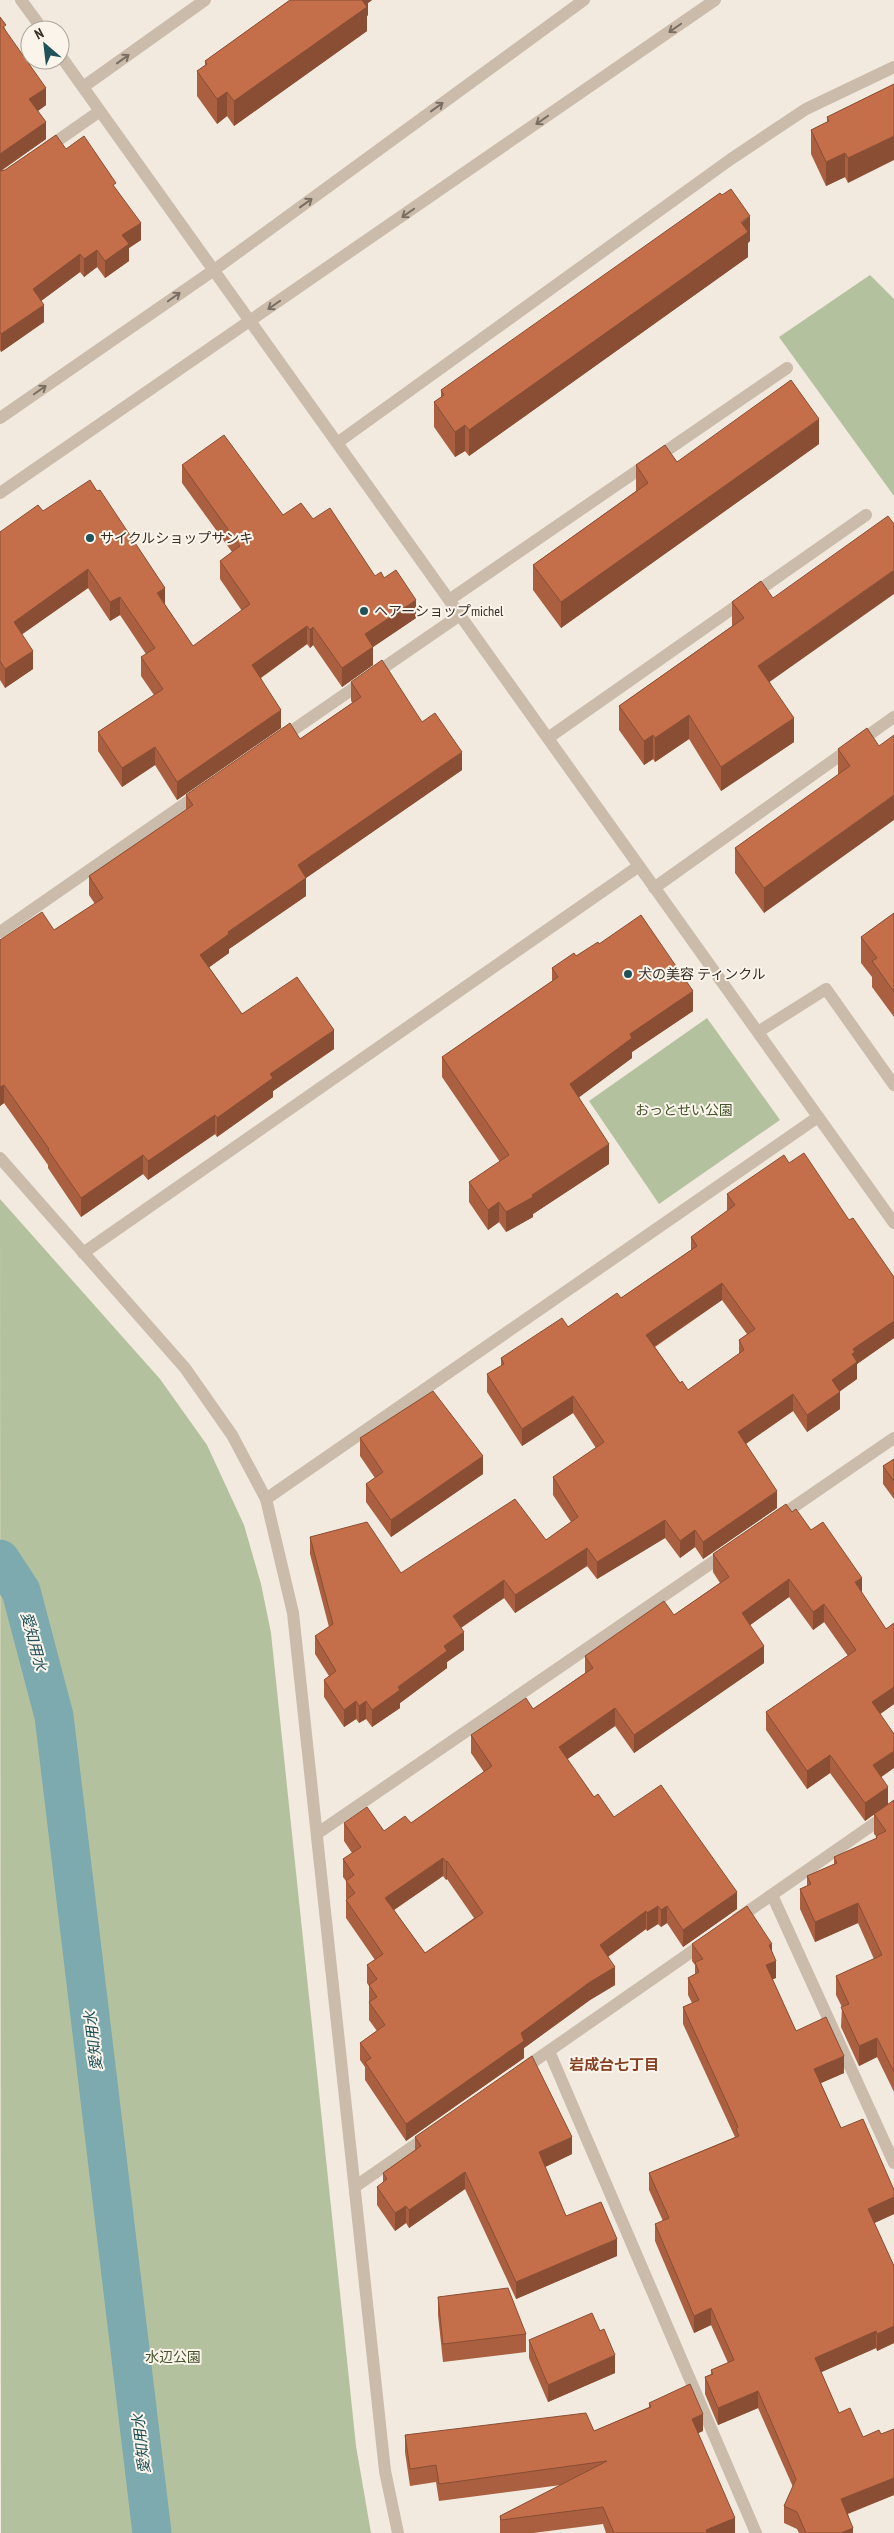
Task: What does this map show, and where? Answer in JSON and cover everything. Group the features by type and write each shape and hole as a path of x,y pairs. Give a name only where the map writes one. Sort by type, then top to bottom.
{"street":[{"path":"21,0 36,20"},
{"path":"83,87 205,0"},
{"path":"0,418 214,270 584,0"},
{"path":"0,493 715,0"},
{"path":"337,442 731,159 806,109 894,67"},
{"path":"70,69 252,320 449,600 894,1223"},
{"path":"40,154 100,111"},
{"path":"449,600 787,368"},
{"path":"548,738 866,515"},
{"path":"268,747 460,615"},
{"path":"654,888 894,717"},
{"path":"0,932 211,786"},
{"path":"83,1253 639,866"},
{"path":"758,1032 826,989 894,1085"},
{"path":"266,1500 818,1117"},
{"path":"0,1158 185,1368 232,1436 266,1500 293,1613 356,2186 385,2471 398,2533"},
{"path":"762,1528 894,1438"},
{"path":"318,1833 738,1545"},
{"path":"509,2079 894,1810"},
{"path":"772,1895 894,2163"},
{"path":"549,2051 756,2533"},
{"path":"356,2186 437,2130"}],"green space":[{"path":"870,275 894,299 894,496 779,337"},
{"name":"おっとせい公園","path":"707,1018 780,1120 659,1204 589,1101"},
{"name":"水辺公園","path":"0,1199 160,1379 207,1445 244,1525 261,1584 271,1633 356,2446 371,2533 1,2533"}],"building":[{"path":"290,0 362,0 367,7 234,101 227,92 217,99 197,71 207,64 205,61"},
{"path":"0,17 6,25 3,27 20,51 20,70 33,70 46,88 29,99 46,122 0,154"},
{"path":"894,84 894,136 848,158 845,153 826,162 811,130 829,121 827,117"},
{"path":"56,135 66,149 84,136 116,183 113,185 141,223 122,235 129,244 105,261 97,250 84,259 80,254 33,289 44,305 1,334 0,171 5,170"},
{"path":"731,189 750,216 741,222 748,232 469,430 465,425 455,432 434,402 444,395 441,390 720,193 722,195"},
{"path":"791,380 819,419 561,602 533,565 648,483 636,465 665,445 677,462"},
{"path":"224,435 283,515 301,503 313,519 330,508 375,576 381,572 384,578 396,570 416,600 365,634 373,647 342,668 313,627 310,630 307,626 252,665 281,710 177,782 155,747 122,768 98,732 163,689 141,657 155,648 120,597 110,602 88,569 14,622 33,651 5,669 0,661 0,532 38,505 43,511 90,480 97,491 100,490 165,588 157,593 193,646 250,604 220,561 240,546 182,465"},
{"path":"888,516 894,524 894,570 758,666 794,718 721,767 689,715 655,738 653,735 644,741 619,706 744,618 732,602 761,581 773,598"},
{"path":"382,660 422,722 435,713 462,752 298,865 306,878 228,932 229,934 200,955 242,1014 297,977 334,1030 270,1074 273,1078 217,1118 215,1115 148,1161 143,1155 81,1198 4,1085 0,1087 0,940 42,912 54,930 103,898 89,876 193,805 186,795 290,723 300,739 361,697 351,682"},
{"path":"867,728 879,746 894,735 894,795 764,888 735,848 850,766 838,749"},
{"path":"894,913 894,992 872,961 877,958 861,937"},
{"path":"641,915 693,991 630,1034 632,1038 570,1084 609,1144 532,1195 533,1197 506,1212 499,1202 488,1210 469,1182 509,1155 442,1057 558,977 552,968 574,953 576,956 598,942 599,944"},
{"path":"804,1153 849,1220 853,1218 894,1277 894,1321 853,1349 855,1352 852,1354 857,1362 832,1380 840,1392 807,1415 793,1394 738,1432 777,1491 703,1542 695,1530 680,1541 665,1520 597,1562 587,1548 515,1595 504,1580 453,1616 464,1632 444,1646 447,1651 398,1687 400,1690 372,1710 366,1701 359,1706 356,1701 344,1710 324,1680 336,1671 315,1636 333,1624 310,1537 367,1522 401,1573 515,1499 546,1540 578,1517 553,1477 604,1442 573,1396 522,1429 487,1374 504,1364 501,1358 562,1318 568,1327 617,1293 621,1298 697,1246 691,1237 735,1205 727,1194 784,1155 789,1163","holes":["722,1283 755,1329 739,1340 744,1350 688,1390 682,1381 680,1383 646,1335"]},
{"path":"433,1391 483,1456 391,1520 366,1484 383,1472 360,1438"},
{"path":"894,1459 894,1481 883,1466"},
{"path":"786,1504 792,1512 796,1509 811,1530 823,1522 862,1578 855,1582 886,1629 894,1623 894,1687 872,1702 894,1734 894,1751 873,1765 888,1787 865,1803 830,1755 807,1771 766,1712 856,1650 824,1604 813,1612 789,1579 742,1613 764,1646 634,1735 615,1708 559,1747 594,1797 598,1794 614,1817 661,1785 737,1892 683,1930 667,1906 661,1910 658,1906 647,1913 646,1911 600,1945 615,1967 590,1982 521,2033 524,2041 406,2124 365,2062 371,2058 360,2043 385,2025 369,2002 377,1997 369,1985 377,1979 367,1965 383,1954 346,1900 355,1893 346,1881 354,1875 343,1859 361,1847 344,1823 367,1807 384,1831 405,1816 411,1823 492,1766 471,1735 526,1698 533,1709 593,1668 585,1656 664,1601 674,1615 729,1577 713,1554","holes":["443,1858 483,1913 425,1953 385,1898"]},
{"path":"894,1800 894,2072 877,2038 859,2046 841,2007 849,2004 836,1976 882,1955 858,1903 815,1922 800,1889 811,1884 807,1876 837,1863 834,1857 877,1838 876,1836 886,1831 874,1814"},
{"path":"747,1906 772,1944 769,1945 776,1961 766,1965 796,2031 826,2017 844,2056 814,2069 841,2128 863,2119 894,2190 894,2197 868,2209 894,2266 894,2326 877,2334 876,2331 815,2358 839,2413 850,2408 863,2437 879,2430 881,2434 894,2429 894,2478 841,2499 853,2528 841,2533 806,2533 797,2512 784,2506 796,2479 758,2391 718,2408 705,2377 713,2374 711,2370 734,2360 711,2308 694,2316 655,2224 669,2218 649,2173 739,2136 736,2129 738,2127 683,2007 699,2000 688,1978 699,1972 695,1962 703,1959 692,1944"},
{"path":"532,2056 572,2137 539,2152 566,2216 601,2202 617,2239 516,2282 465,2172 409,2210 406,2206 395,2213 377,2187 387,2179 383,2173 421,2146 415,2137"},
{"path":"508,2288 526,2334 443,2344 438,2297"},
{"path":"592,2313 600,2331 604,2329 615,2355 548,2385 529,2340"},
{"path":"690,2384 703,2414 692,2419 735,2518 706,2530 707,2533 614,2533 603,2507 501,2520 500,2516 607,2461 439,2484 436,2465 410,2469 405,2435 586,2413 594,2431 651,2407 649,2403"}],"waterway":[{"name":"愛知用水","path":"0,1559 21,1591 54,1716 152,2533"}],"place":[{"name":"サイクルショップサンキ","path":"90,538"},
{"name":"ヘアーショップmichel","path":"364,611"},
{"name":"犬の美容 ティンクル","path":"628,974"}],"district":[{"name":"岩成台七丁目","path":"614,2064"}]}
